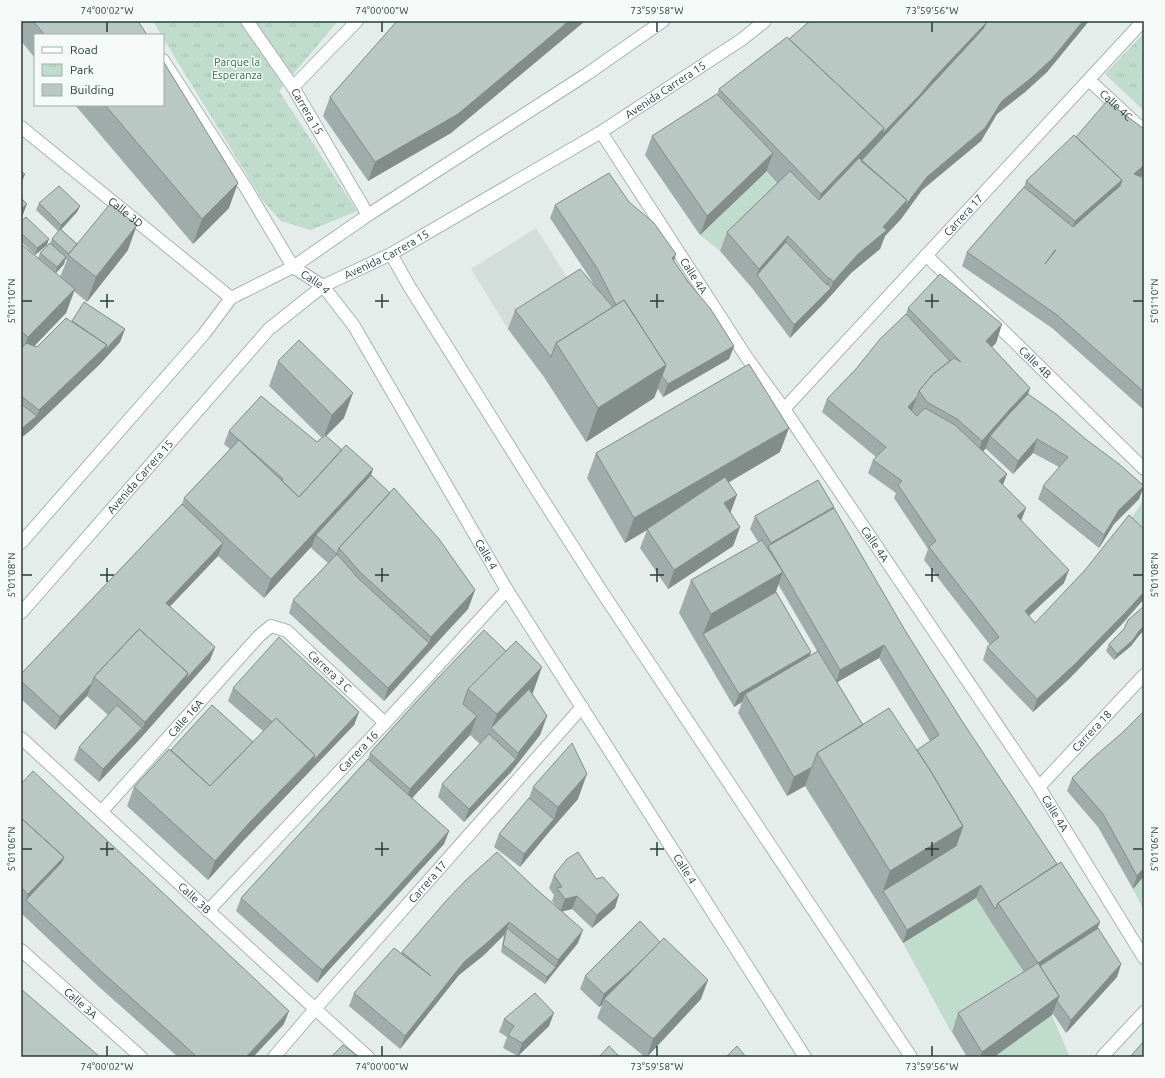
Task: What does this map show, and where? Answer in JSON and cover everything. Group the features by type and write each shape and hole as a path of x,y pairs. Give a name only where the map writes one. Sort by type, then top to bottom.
{"street":[{"path":"247,21 293,87"},
{"name":"Carrera 15","path":"357,21 293,87 368,215"},
{"path":"21,543 204,334 231,298 293,267 368,215 587,74 663,21"},
{"name":"Avenida Carrera 15","path":"21,613 269,329 323,286 391,254 601,132 741,40 765,21"},
{"name":"Carrera 17","path":"784,409 1142,21"},
{"name":"Calle 4","path":"164,62 246,188 293,267 323,286 354,326 507,590 805,1057"},
{"name":"Calle 4C","path":"1088,80 1144,131"},
{"name":"Calle 3D","path":"21,127 231,298"},
{"name":"Calle 4A","path":"601,132 747,358 784,409 1039,787 1144,958"},
{"path":"391,254 530,481 911,1057"},
{"name":"Calle 4B","path":"926,255 1144,469"},
{"name":"Carrera 16","path":"208,911 385,723 507,590"},
{"name":"Carrera 3 C","path":"271,626 287,631 385,723"},
{"name":"Calle 16A","path":"102,811 259,636 271,626"},
{"name":"Carrera 18","path":"1039,787 1144,675"},
{"name":"Carrera 17","path":"274,1057 582,707"},
{"name":"Calle 3B","path":"21,738 368,1057"},
{"name":"Calle 3A","path":"21,950 141,1057"},
{"path":"1102,1057 1144,1012"}],"shaded area":[{"path":"536,228 574,288 508,329 471,269"}],"green space":[{"name":"Parque la Esperanza","path":"153,21 338,21 279,91 357,211 311,230 281,221 263,201 164,40 164,34 160,34"},
{"path":"1144,33 1144,111 1105,74"},
{"path":"766,172 783,190 720,251 700,235"},
{"path":"1144,499 1144,546 1125,528"},
{"path":"1144,876 1144,910 1133,889"},
{"path":"976,898 1031,982 951,1032 903,943"},
{"path":"1052,1015 1069,1055 1067,1057 994,1057"}],"building":[{"path":"33,21 138,21 146,34 44,34"},
{"path":"397,21 569,21 458,114 375,162 330,97"},
{"path":"810,21 983,21 986,23 882,134 884,128 789,39"},
{"path":"983,21 1083,21 1052,59 1002,101 985,128 927,177 905,206 907,200 861,161 983,29 986,23"},
{"path":"787,37 884,128 821,194 719,89"},
{"path":"164,63 238,183 202,219 106,106 164,106"},
{"path":"717,94 773,153 707,216 652,136"},
{"path":"1107,101 1144,129 1144,165 1134,174 1144,178 1144,392 1057,315 967,252 1024,187 1073,227 1120,186 1122,180 1076,137"},
{"path":"1074,135 1122,180 1075,221 1026,181"},
{"path":"859,158 907,200 883,227 887,230 858,254 833,282 788,236 759,269 727,232 790,171 819,200"},
{"path":"21,171 25,174 21,177"},
{"path":"609,173 629,202 654,223 676,254 672,258 688,282 710,308 734,346 668,384 662,376 666,365 624,300 616,305 597,268 555,205"},
{"path":"59,186 80,206 61,225 39,203"},
{"path":"21,198 27,204 21,209"},
{"path":"110,204 137,225 96,277 68,255"},
{"path":"26,217 49,239 37,248 21,233 21,221"},
{"path":"60,229 77,244 69,254 52,239"},
{"path":"786,242 831,288 794,325 757,275"},
{"path":"50,243 66,257 57,267 40,253"},
{"path":"21,244 75,289 28,337 21,331"},
{"path":"580,269 613,307 556,343 551,357 515,310"},
{"path":"940,274 1002,324 986,341 1030,388 982,441 957,419 927,402 919,391 933,374 954,358 961,362 908,308"},
{"path":"624,300 666,365 598,408 556,343"},
{"path":"84,302 125,329 104,351 107,345 72,321"},
{"path":"906,314 950,361 933,374 908,407 917,416 925,408 955,425 1007,474 999,481 1026,508 1017,516 1069,570 1025,611 1035,623 1085,570 1129,515 1144,529 1144,592 1074,665 1037,699 987,647 999,637 929,547 936,541 898,485 902,481 873,460 886,447 827,399 856,369 880,339"},
{"path":"66,318 107,345 39,410 21,396 21,349 26,343 37,347"},
{"path":"299,340 353,393 332,415 278,361"},
{"path":"749,364 789,428 634,518 596,453"},
{"path":"1028,394 1056,414 1144,486 1119,510 1104,535 1043,486 1068,457 1037,439 1018,461 990,436"},
{"path":"261,396 317,442 325,435 342,450 299,497 282,481 283,479 229,431"},
{"path":"21,404 37,416 21,429"},
{"path":"239,440 299,497 346,445 373,469 271,579 184,498"},
{"path":"371,475 390,493 339,548 337,554 316,535"},
{"path":"725,477 737,495 724,503 740,527 674,570 647,529"},
{"path":"818,480 834,507 771,543 755,516"},
{"path":"394,488 439,539 475,590 431,637 360,572 339,548"},
{"path":"182,504 223,543 166,603 215,647 186,679 188,673 139,629 94,677 92,683 60,717 21,681 21,674"},
{"path":"834,508 906,632 962,721 1057,864 998,903 995,909 981,885 907,930 883,891 956,846 963,826 917,750 939,735 884,645 840,670 768,546"},
{"path":"762,540 783,572 711,614 691,580"},
{"path":"337,554 358,578 429,643 388,688 293,600"},
{"path":"776,592 811,652 739,694 703,634"},
{"path":"1144,606 1144,626 1133,640 1117,654 1109,644 1124,629 1128,620"},
{"path":"139,629 188,673 145,722 94,677"},
{"path":"484,630 506,651 468,689 463,704 477,716 410,789 370,753 436,680"},
{"path":"279,637 359,712 313,761 315,755 276,718 272,722 233,688"},
{"path":"516,641 542,667 497,714 468,689"},
{"path":"818,651 863,725 817,753 812,767 794,777 745,694"},
{"path":"529,689 547,716 518,753 491,728"},
{"path":"117,705 142,728 103,769 79,747"},
{"path":"212,705 253,742 210,786 171,750"},
{"path":"889,708 930,770 963,826 890,871 817,753"},
{"path":"1144,711 1144,868 1137,876 1103,814 1072,778"},
{"path":"276,718 315,755 250,822 215,861 134,787 169,749 210,786"},
{"path":"489,734 516,759 469,809 442,784"},
{"path":"572,743 587,774 558,807 533,787"},
{"path":"368,759 449,831 322,970 241,898"},
{"path":"33,771 289,1011 246,1057 197,1057 103,973 26,900 61,863 64,857 21,818 21,784"},
{"path":"529,798 554,819 524,854 499,834"},
{"path":"21,818 64,857 28,894 21,887"},
{"path":"497,852 583,930 558,960 509,922 464,962 405,1036 354,993 394,948 431,976 402,952 445,902 465,881"},
{"path":"578,852 596,879 603,877 619,895 597,915 577,896 565,899 557,888 562,887 554,875 567,859"},
{"path":"1061,862 1100,922 1038,963 998,903"},
{"path":"640,921 660,942 637,965 604,994 585,976"},
{"path":"507,928 556,967 547,977 503,945"},
{"path":"1098,928 1121,964 1071,1020 1057,1001 1059,996 1040,966"},
{"path":"664,938 708,980 653,1039 604,999"},
{"path":"1038,963 1059,996 982,1052 958,1013"},
{"path":"21,989 100,1057 21,1057"},
{"path":"535,993 554,1013 522,1043 508,1035 514,1026 504,1019"},
{"path":"1144,1041 1144,1057 1130,1057"},
{"path":"343,1045 359,1057 331,1057"},
{"path":"609,1046 620,1057 599,1057"},
{"path":"737,1046 746,1057 726,1057"}]}
